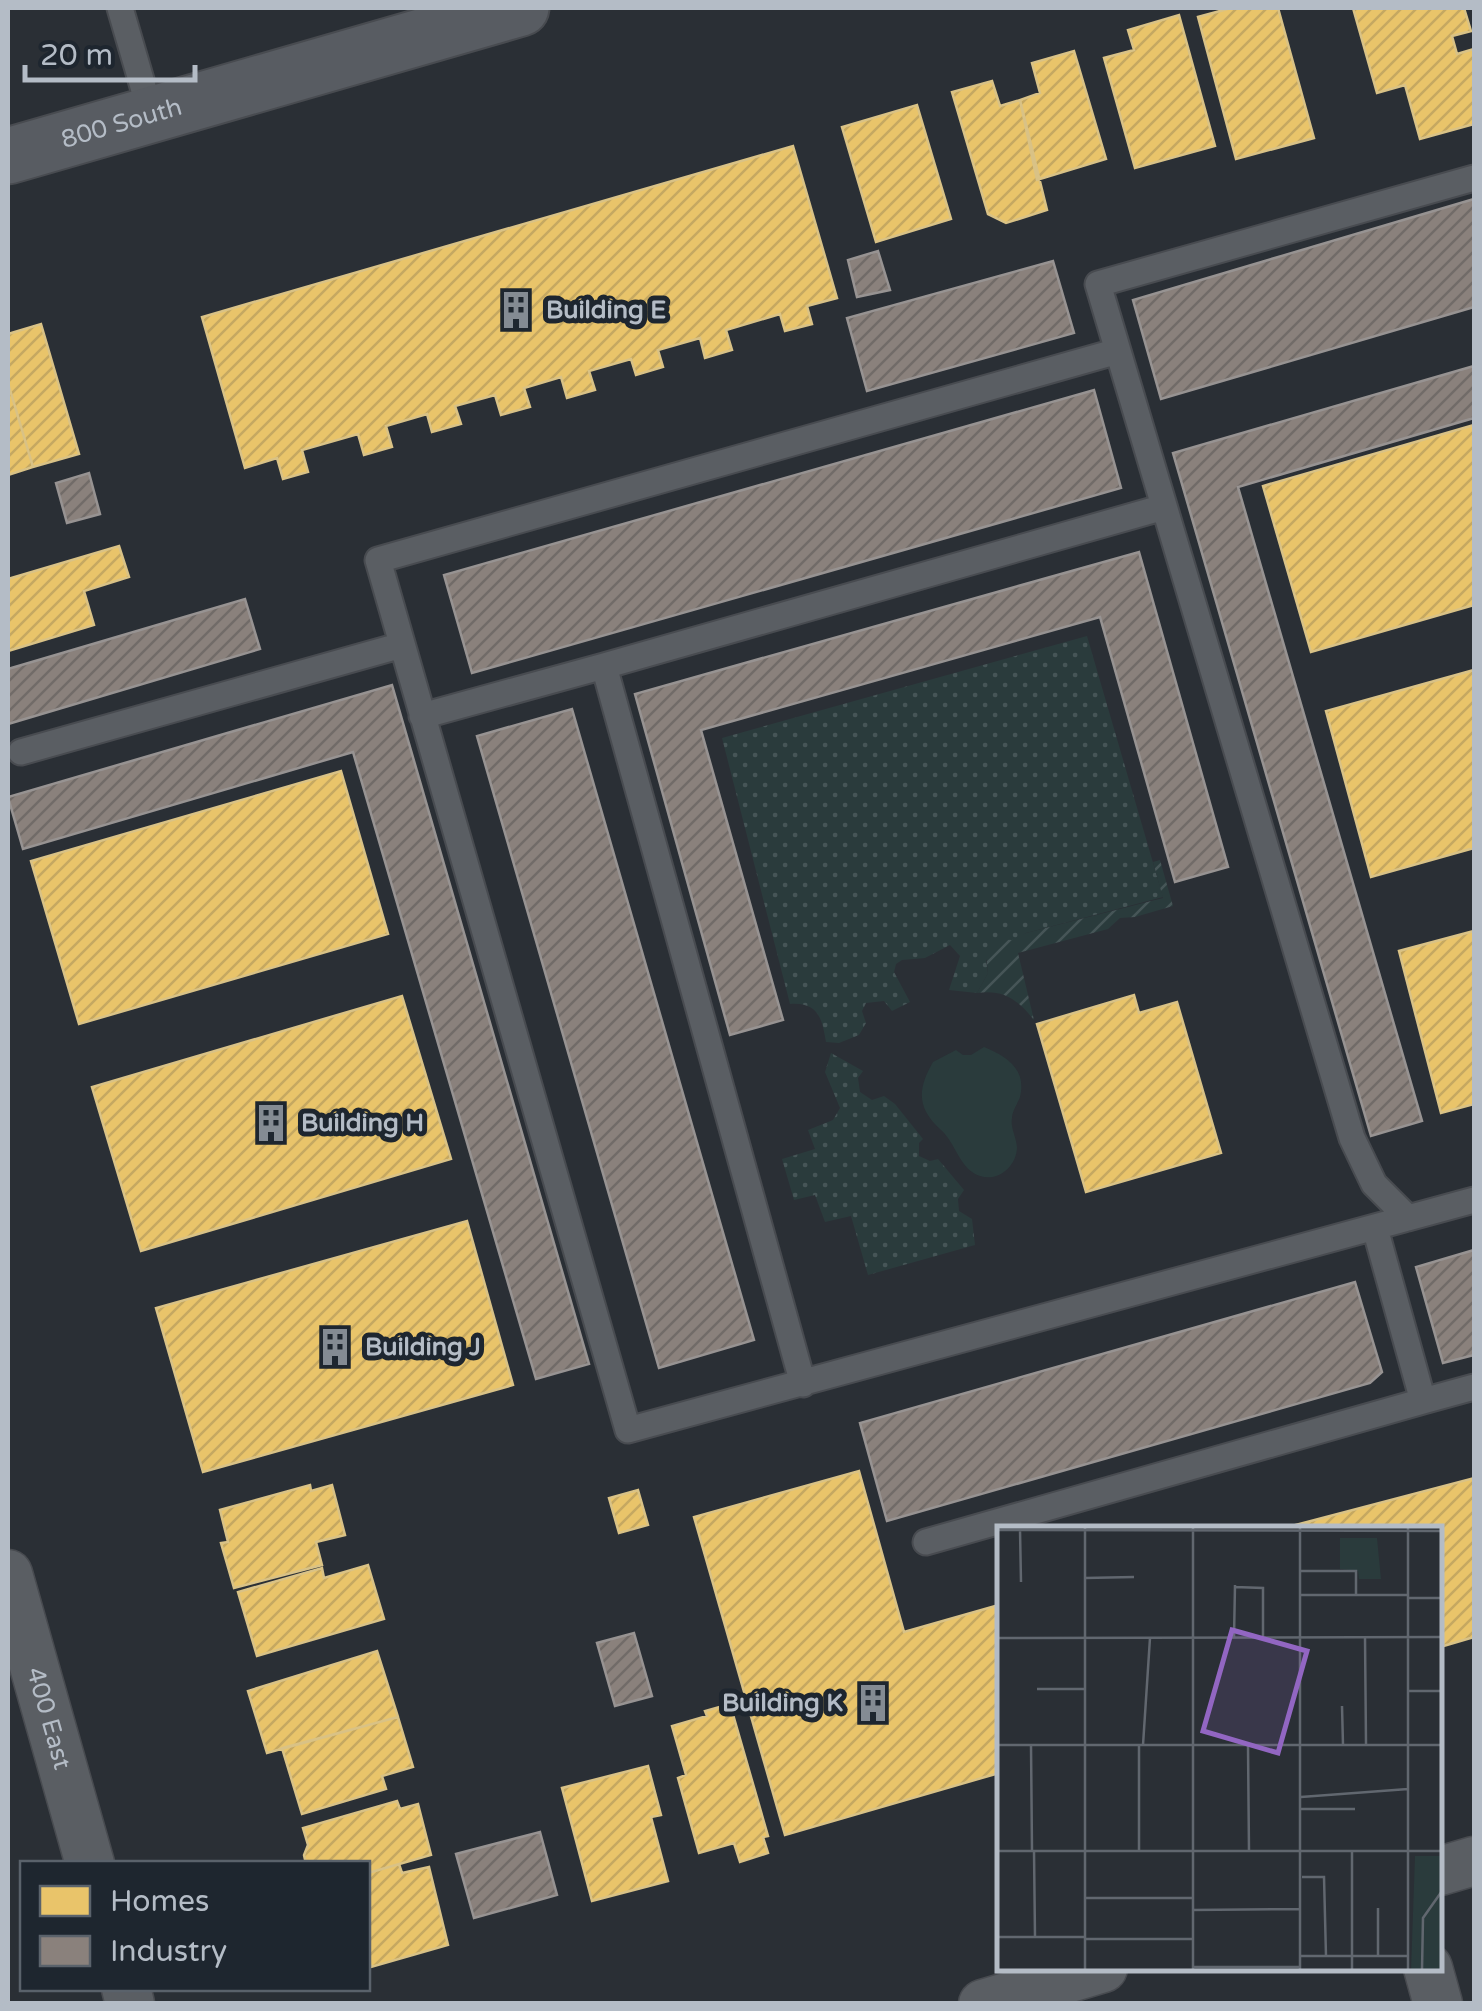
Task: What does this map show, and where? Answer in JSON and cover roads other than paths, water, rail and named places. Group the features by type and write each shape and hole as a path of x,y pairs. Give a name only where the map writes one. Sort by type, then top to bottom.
{"main road":[{"name":"800 South","path":"8,156 521,8"}],"street":[{"name":"400 East","path":"8,1574 89,1861"},
{"path":"1442,1870 1474,1861"},
{"path":"983,2004 1093,1971"},
{"path":"1429,1971 1438,2004"}],"lane":[{"path":"120,8 151,114"},
{"path":"1408,1218 1374,1184 1352,1138 1098,284 1474,178"},
{"path":"1118,351 378,560 628,1430 1474,1200"},
{"path":"422,716 1164,507"},
{"path":"21,752 402,644"},
{"path":"604,666 803,1384"},
{"path":"1375,1228 1423,1401"},
{"path":"926,1542 1474,1387"}],"place":[{"name":"Building E","path":"516,310"},
{"name":"Building H","path":"271,1123"},
{"name":"Building J","path":"335,1347"},
{"name":"Building K","path":"873,1703"}]}
